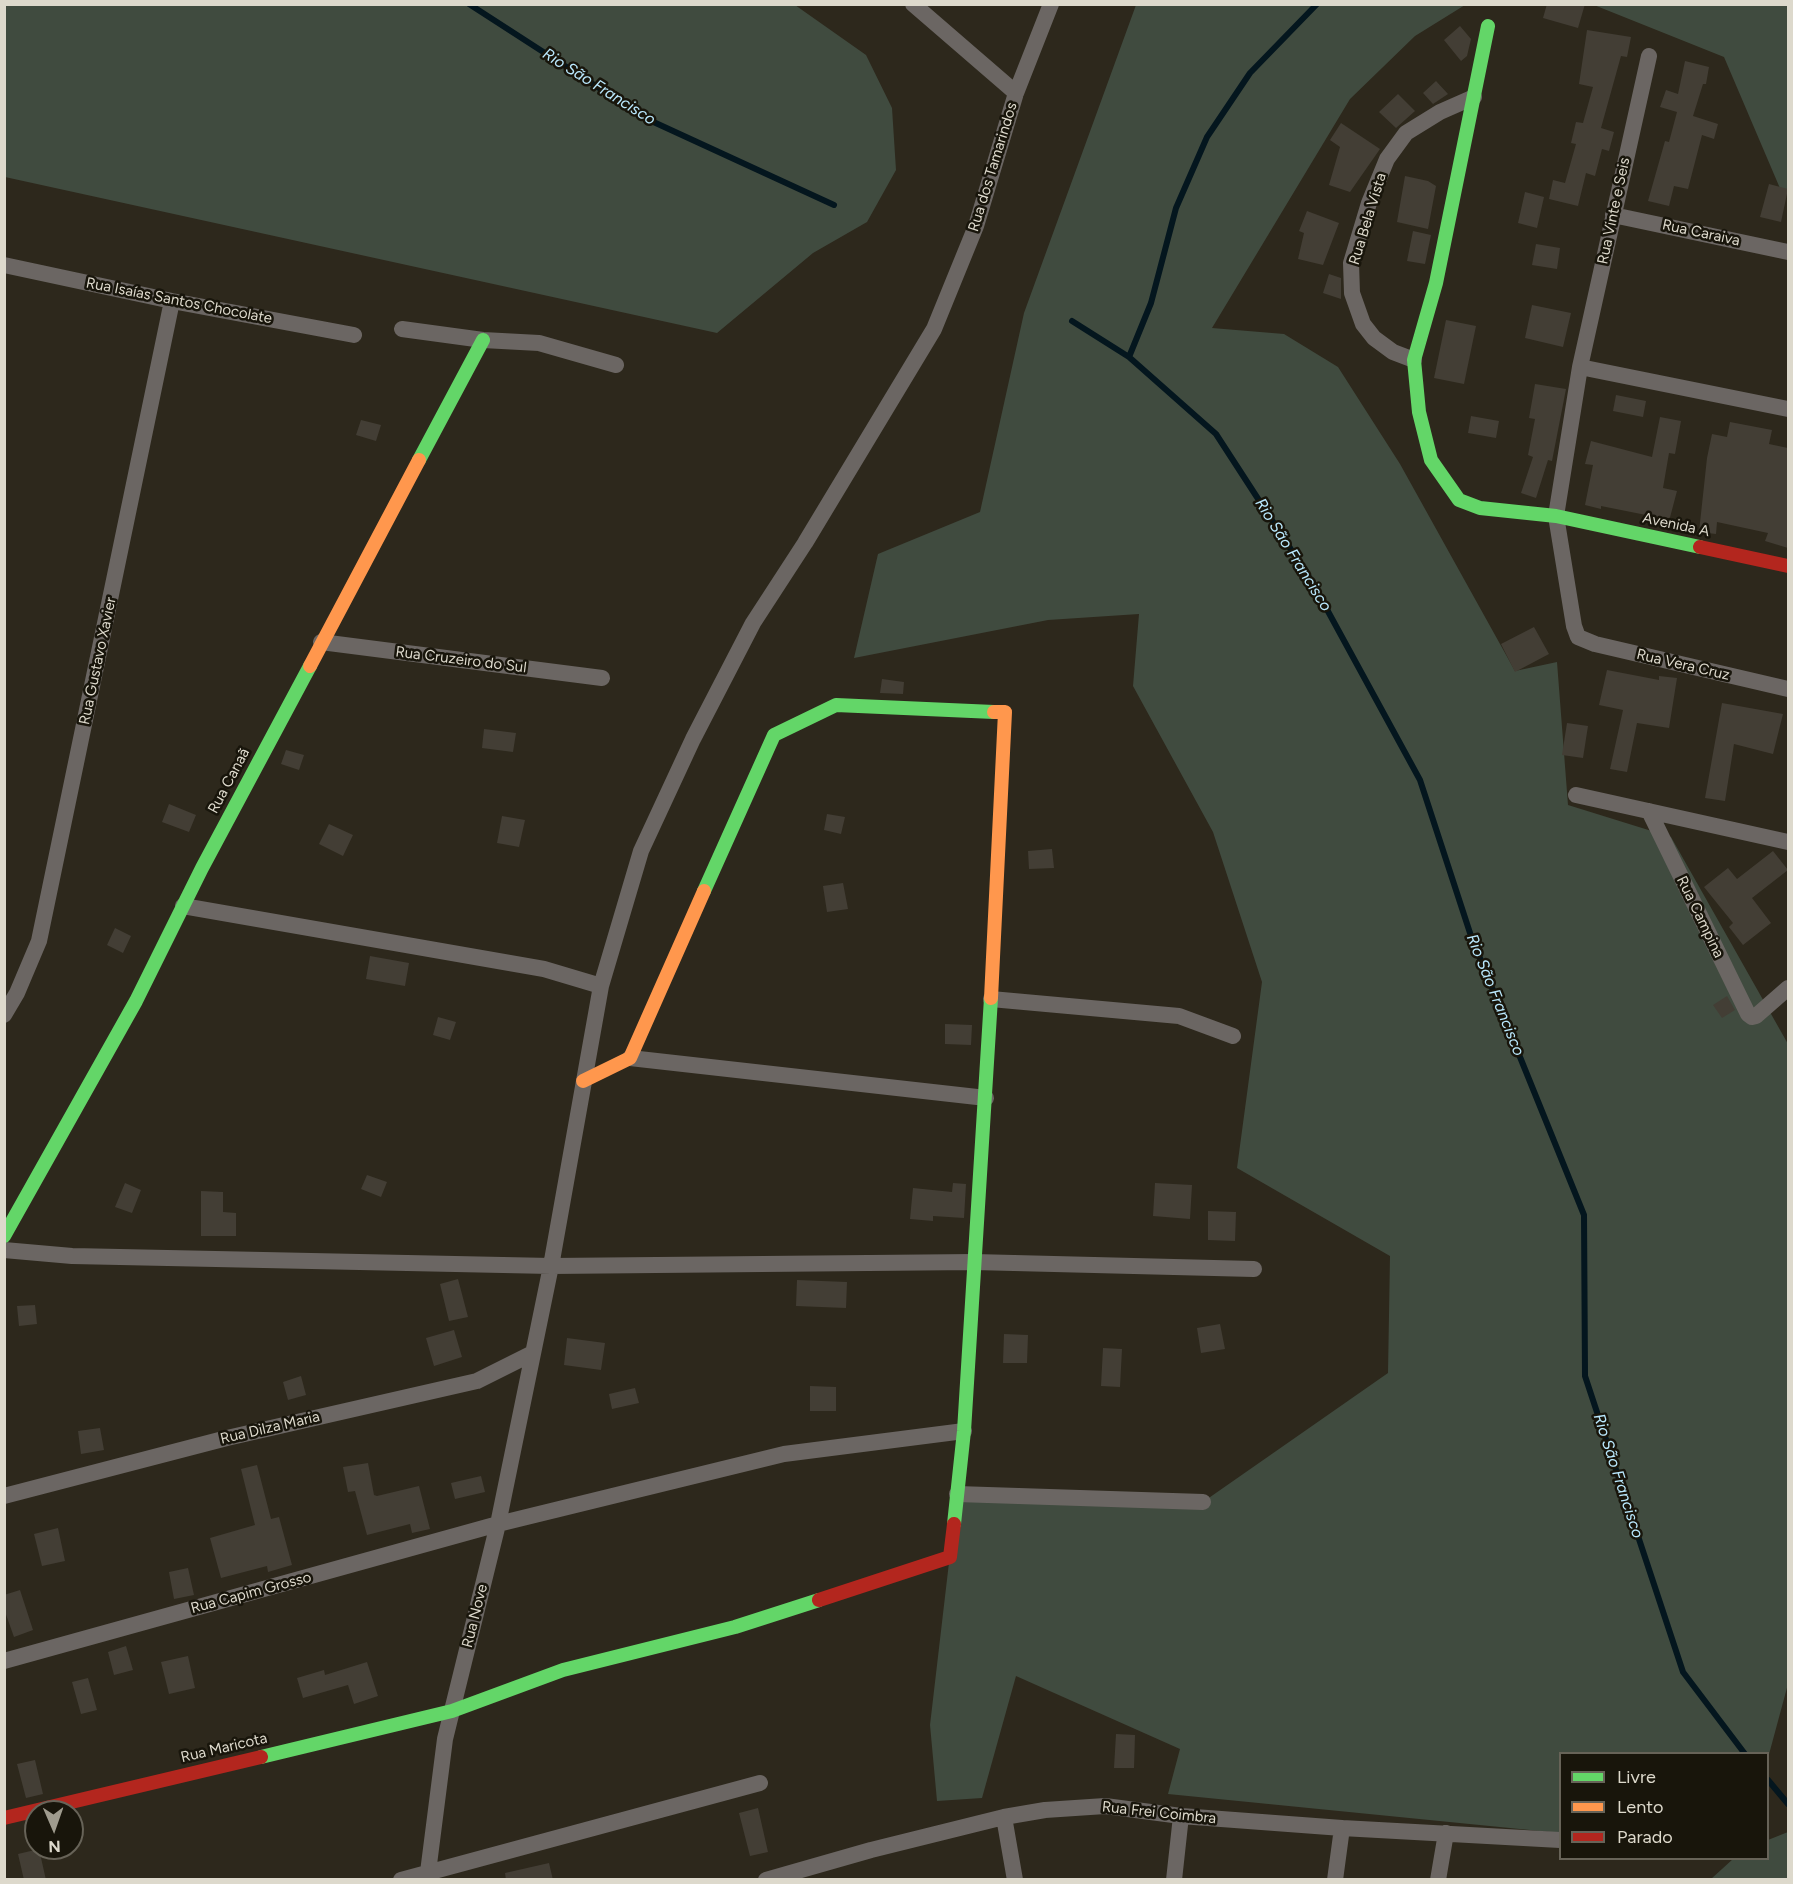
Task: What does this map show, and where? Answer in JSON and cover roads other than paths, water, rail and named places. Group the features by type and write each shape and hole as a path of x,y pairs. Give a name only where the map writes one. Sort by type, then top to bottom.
{"street":[{"path":"913,4 1016,93"},
{"name":"Rua dos Tamarindos","path":"601,986 641,850 693,739 753,623 811,533 934,329 976,226 1016,93 1051,4"},
{"path":"1488,26 1436,283 1414,360 1419,412 1431,460 1459,500 1480,508 1556,516"},
{"name":"Rua Vinte e Seis","path":"1578,637 1574,626 1556,516 1580,367 1649,56"},
{"name":"Rua Bela Vista","path":"1414,360 1393,352 1374,338 1363,324 1352,293 1351,263 1369,203 1388,159 1406,133 1440,112 1474,96"},
{"name":"Rua Caraiva","path":"1613,215 1788,252"},
{"name":"Rua Isaías Santos Chocolate","path":"4,266 172,301 354,335"},
{"name":"Rua Gustavo Xavier","path":"4,1015 17,993 39,941 172,301"},
{"path":"402,329 483,340 539,343 616,365"},
{"name":"Rua Canaã","path":"4,1236 136,1001 321,642 483,340"},
{"path":"1580,367 1788,409"},
{"name":"Avenida A","path":"1556,516 1788,566"},
{"name":"Rua Vera Cruz","path":"1578,637 1595,644 1788,689"},
{"name":"Rua Cruzeiro do Sul","path":"321,642 602,678"},
{"path":"630,1058 774,735 836,705 1005,712 986,1098 964,1431 957,1494 1203,1502"},
{"path":"1576,795 1788,842"},
{"name":"Rua Campina","path":"1649,811 1748,1014 1752,1017 1756,1016 1788,988"},
{"path":"183,906 544,969 601,986"},
{"name":"Rua Nove","path":"427,1876 445,1739 498,1524 551,1266 601,986"},
{"path":"991,999 1179,1016 1233,1036"},
{"path":"583,1081 630,1058 986,1098"},
{"path":"4,1250 72,1256 551,1266 974,1262 1254,1269"},
{"name":"Rua Dilza Maria","path":"4,1496 227,1438 477,1381 533,1353"},
{"name":"Rua Capim Grosso","path":"4,1661 498,1524 784,1454 964,1431"},
{"name":"Rua Maricota","path":"4,1818 452,1711 563,1670 735,1627 950,1557 957,1494"},
{"path":"401,1880 427,1876 760,1783"},
{"name":"Rua Frei Coimbra","path":"766,1880 871,1850 1004,1817 1045,1810 1105,1806 1181,1816 1342,1828 1559,1840"},
{"path":"1174,1880 1181,1816"},
{"path":"1004,1817 1015,1880"},
{"path":"1335,1880 1342,1828"},
{"path":"1438,1880 1446,1833"}],"waterway":[{"name":"Rio São Francisco","path":"469,4 647,119 834,205"},
{"path":"1129,357 1151,303 1176,208 1207,137 1250,73 1317,4"},
{"name":"Rio São Francisco","path":"1072,321 1129,357 1216,434 1312,582 1420,780 1471,936 1584,1215 1585,1376 1683,1672 1743,1752"},
{"name":"Rio São Francisco","path":"1769,1781 1788,1804"}]}
